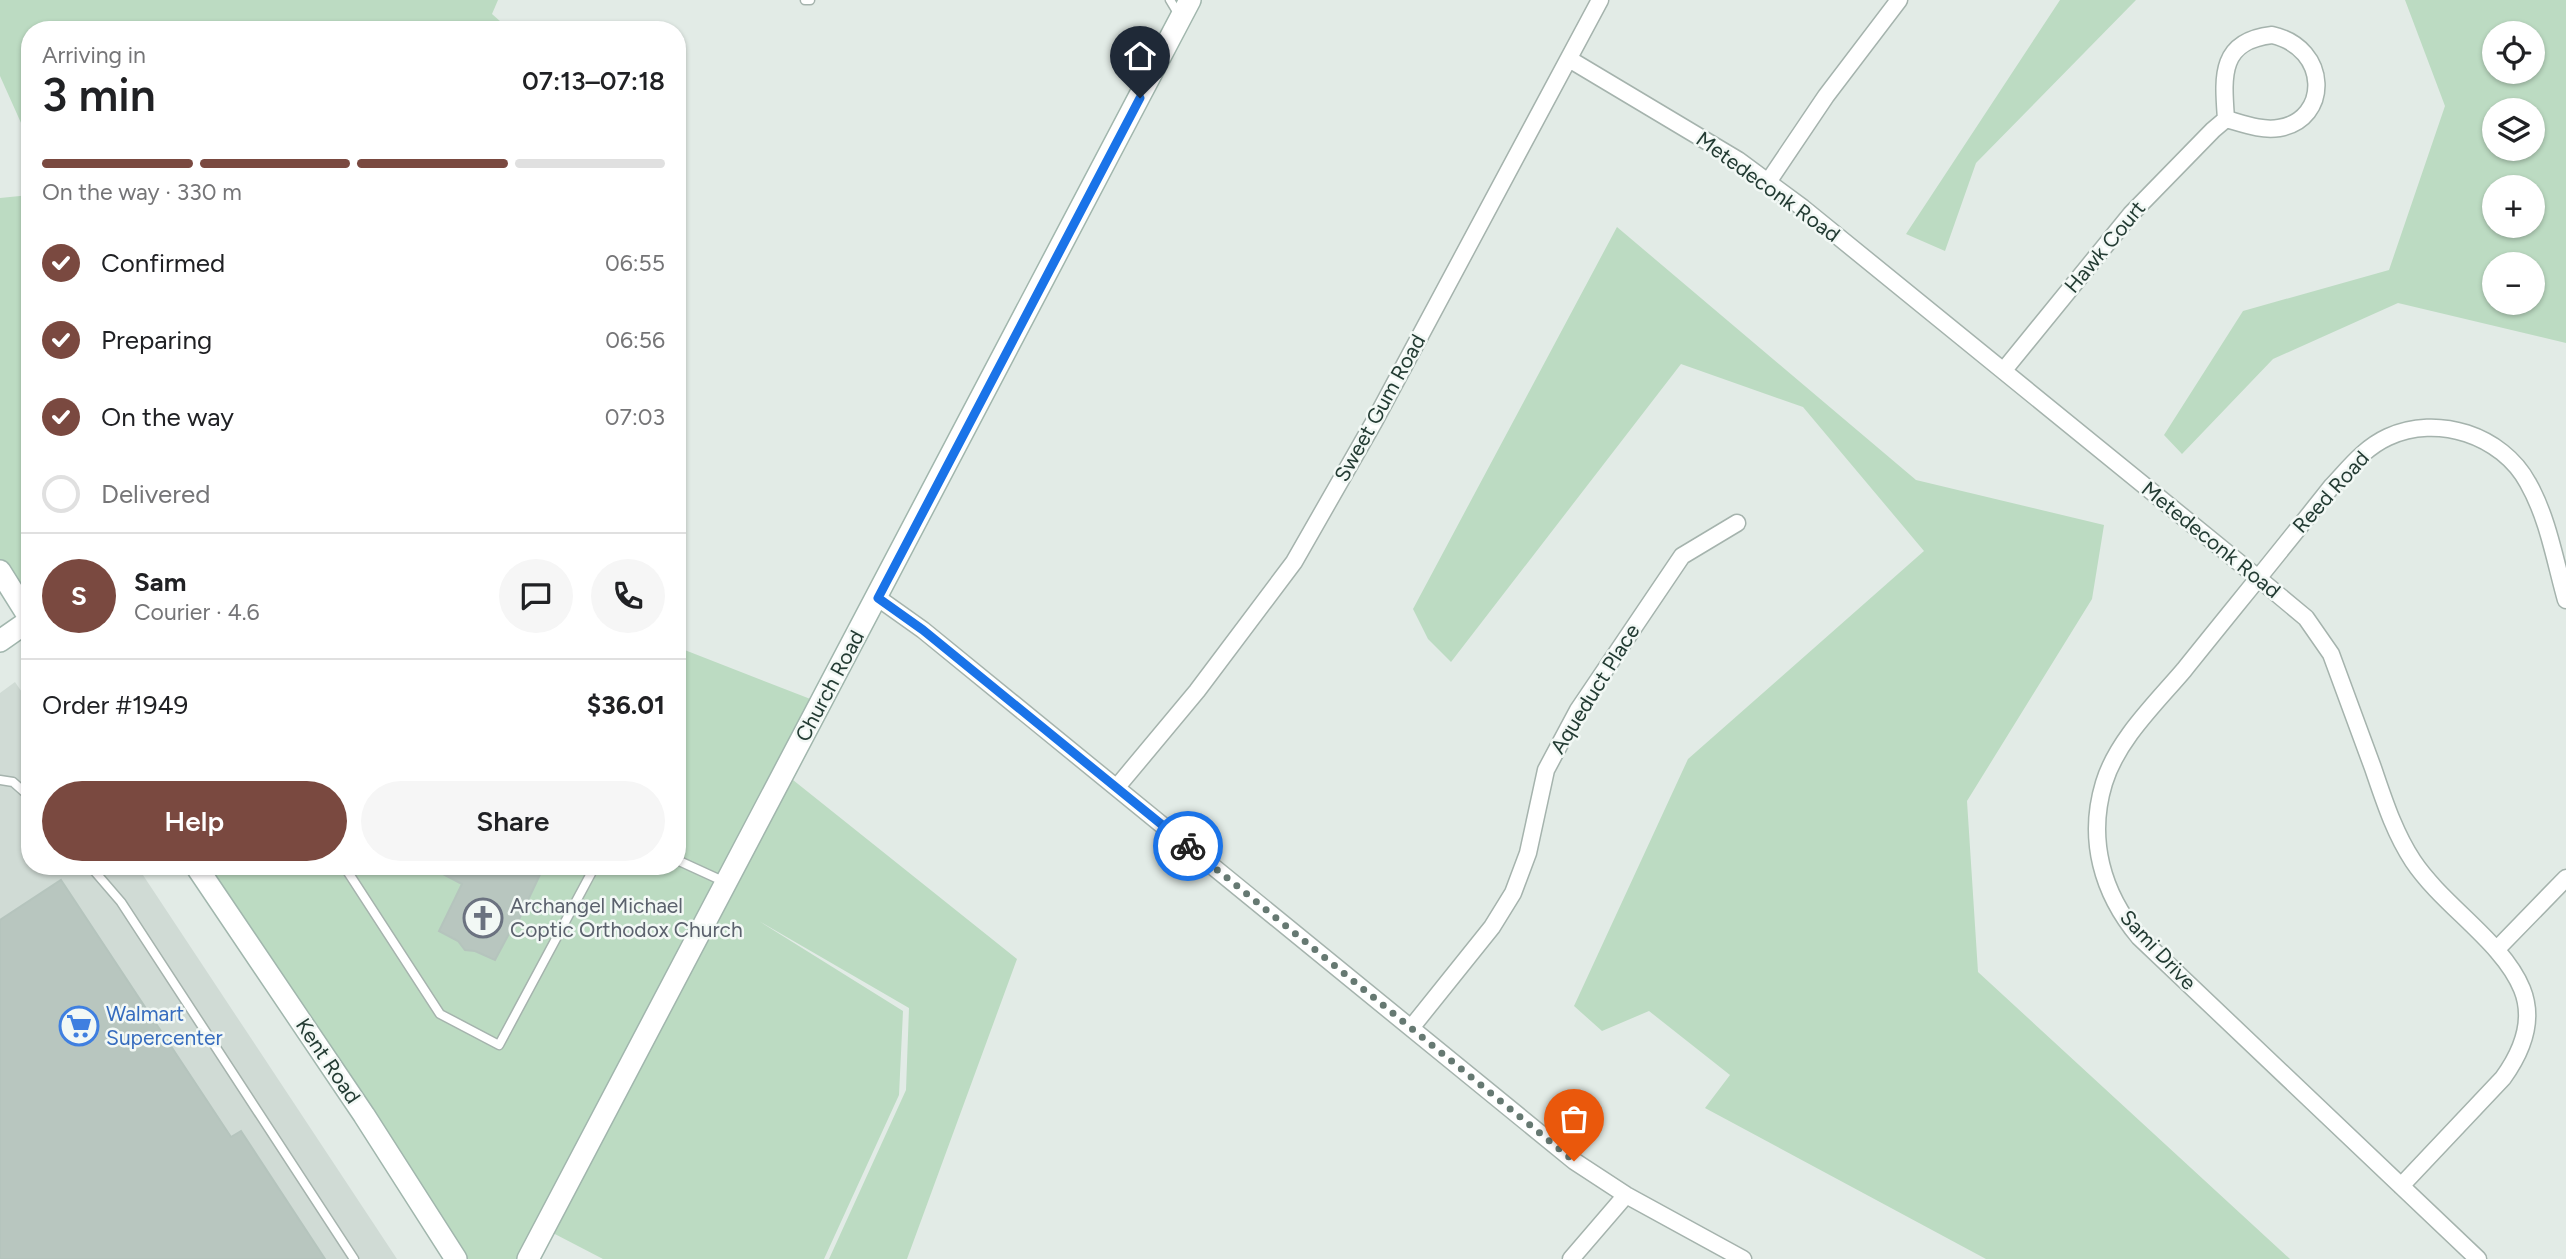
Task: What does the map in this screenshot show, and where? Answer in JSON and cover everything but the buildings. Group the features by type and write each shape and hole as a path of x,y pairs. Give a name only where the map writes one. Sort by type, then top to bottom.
{"street":[{"name":"Sweet Gum Road","path":"1117,787 1197,691 1294,562 1374,422 1600,0"},
{"path":"1768,182 1826,96 1899,0"},
{"name":"Church Road","path":"528,1259 1186,9"},
{"path":"2273,35 2288,39 2309,56 2317,81 2314,97 2303,116 2282,128 2267,129 2227,120 2223,79 2225,66 2240,46 2257,37 2273,35"},
{"name":"Metedeconk Road","path":"1569,59 1738,160 1768,182 2004,370 2306,618 2331,654 2391,818 2413,860 2454,911 2497,949 2523,990 2526,1006 2525,1039 2503,1078 2401,1186"},
{"name":"Hawk Court","path":"2004,370 2131,214 2213,130 2227,120"},
{"name":"Reed Road","path":"2258,578 2356,460 2386,438 2412,429 2428,428 2475,436 2495,447 2515,465 2539,505 2566,600"},
{"name":"Aqueduct Place","path":"1410,1028 1492,927 1513,893 1528,853 1546,770 1578,710 1682,556 1737,523"},
{"path":"0,571 21,605"},
{"name":"Sami Drive","path":"2258,578 2144,718 2108,771 2098,810 2097,838 2101,869 2116,906 2139,937 2478,1259"},
{"path":"878,598 923,630 1574,1161 1626,1195 1743,1259"},
{"path":"0,641 21,626"},
{"name":"Kent Road","path":"206,875 456,1259"},
{"path":"2497,949 2566,878"},
{"path":"1571,1259 1626,1195"}],"lane":[{"path":"1170,0 1186,9"},
{"path":"0,780 13,782 21,789"},
{"path":"686,864 725,882"},
{"path":"98,875 121,902 354,1259"},
{"path":"350,875 440,1014 499,1045 590,875"}],"shaded area":[{"name":"Walmart Supercenter","path":"15,682 21,691 21,875 143,875 397,1259 0,1259 0,693"}],"green space":[{"path":"0,0 498,0 492,14 500,21 21,21 21,123 0,76"},
{"path":"2060,0 2136,0 1976,163 1945,251 1906,234"},
{"path":"2405,0 2566,0 2566,343 2398,303 2273,359 2182,454 2164,435 2243,311 2389,270 2445,106"},
{"path":"21,196 21,600 0,561 0,198"},
{"path":"1617,227 1916,480 2104,525 2092,599 1967,801 1978,972 2290,1259 1986,1259 1705,1108 1730,1075 1649,1011 1602,1031 1574,1006 1688,759 1924,551 1803,407 1681,364 1451,662 1428,639 1413,609"},
{"path":"686,651 813,700 778,768 1017,959 907,1259 829,1259 906,1090 909,1008 759,921 903,1011 899,1095 824,1259 603,1259 551,1232 522,1259 454,1259 201,875 686,875"}],"way so far":[{"path":"1188,846 1574,1161"}],"place":[{"name":"Archangel Michael Coptic Orthodox Church","path":"483,918"},
{"name":"Walmart Supercenter","path":"79,1026"}],"route":[{"path":"1140,98 878,598 923,630 1188,846"}]}
